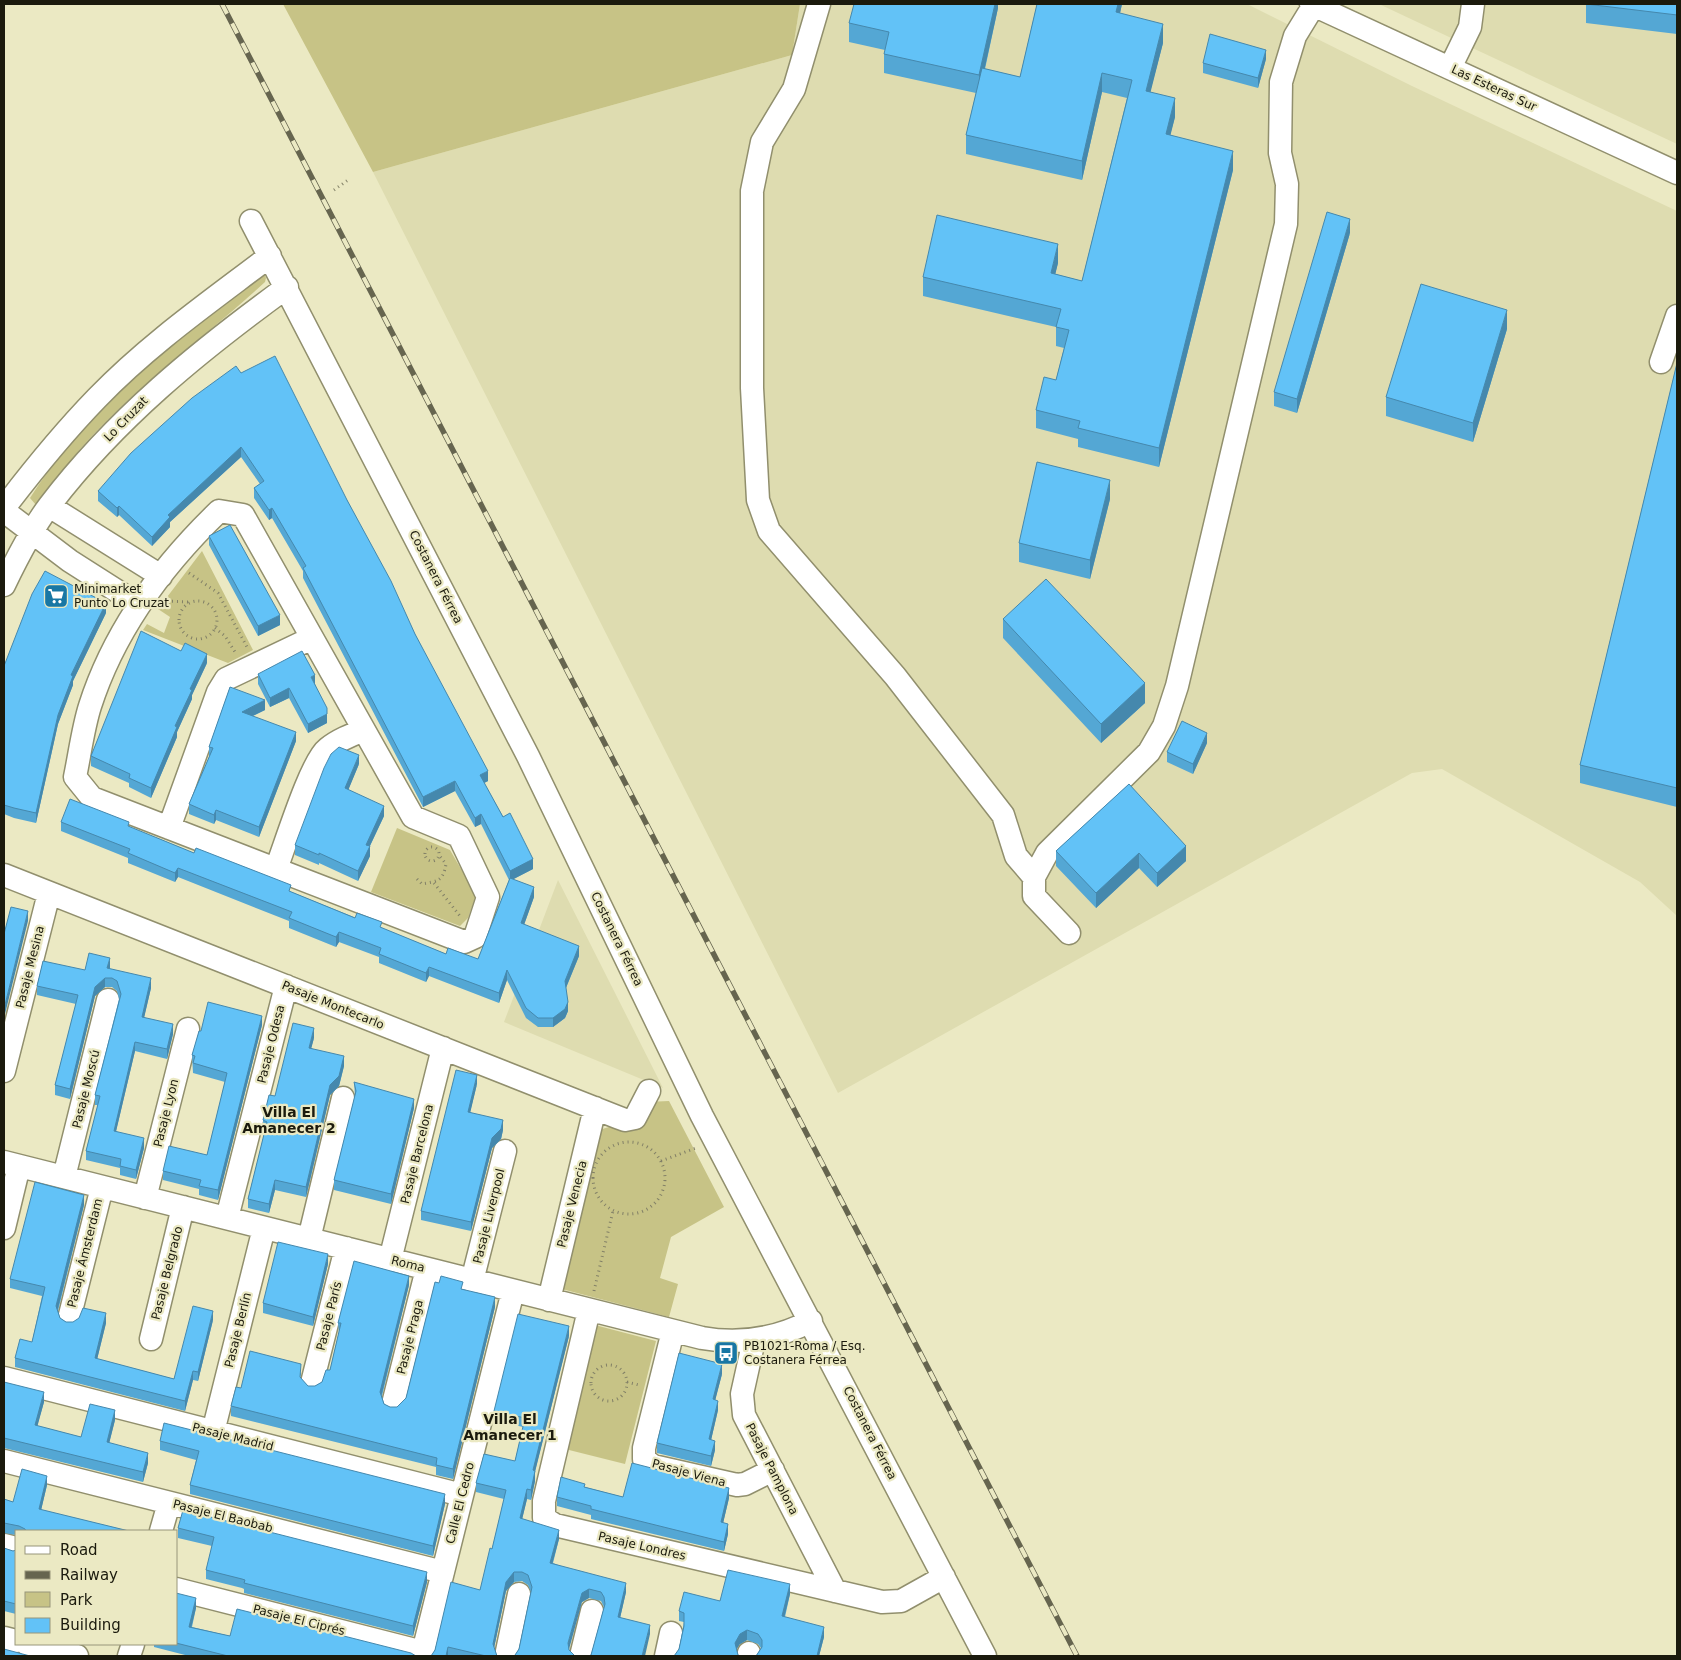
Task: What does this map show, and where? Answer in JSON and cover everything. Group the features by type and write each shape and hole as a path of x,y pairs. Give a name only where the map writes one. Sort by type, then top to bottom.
{"street":[{"path":"819,4 794,90 762,142 752,191 752,388 758,500 769,530 895,676 1003,815 1016,856 1034,877"},
{"path":"1069,933 1034,896 1034,877 1047,853 1149,752 1164,726 1177,686 1286,224 1287,184 1280,153 1281,82 1295,36 1312,4"},
{"name":"Las Esteras Sur","path":"1312,4 1677,172"},
{"path":"1450,68 1470,27 1472,4"},
{"name":"Costanera Férrea","path":"251,221 287,287 528,756 716,1140 985,1656"},
{"path":"139,605 70,561 4,510 44,456 98,397 162,339 270,256"},
{"name":"Lo Cruzat","path":"4,585 31,532 48,506 80,468 148,396 287,287"},
{"path":"1661,362 1677,316"},
{"path":"48,506 94,535 167,569"},
{"path":"219,511 243,515 413,816 459,836 488,897 475,937 464,942 92,798 75,776 90,706 113,650 139,605 184,545 219,511"},
{"path":"70,561 84,559 89,556 94,548 94,535"},
{"path":"169,828 218,692 226,679 247,660 312,638"},
{"path":"276,869 315,765 325,750 340,740 364,730"},
{"name":"Pasaje Montecarlo","path":"4,875 625,1120 635,1118 648,1091"},
{"name":"Pasaje Mesina","path":"4,1070 49,893"},
{"name":"Pasaje Odesa","path":"227,1218 286,986"},
{"name":"Pasaje Moscú","path":"64,1177 108,1000"},
{"name":"Pasaje Lyon","path":"145,1198 188,1029"},
{"name":"Pasaje Barcelona","path":"390,1260 443,1048"},
{"path":"308,1239 343,1098"},
{"name":"Pasaje Venecia","path":"549,1300 595,1108"},
{"name":"Pasaje Liverpool","path":"472,1281 505,1151"},
{"path":"4,1228 11,1164"},
{"name":"Roma","path":"11,1164 672,1331 727,1342 754,1340 779,1335 811,1321"},
{"name":"Pasaje Ámsterdam","path":"69,1319 102,1187"},
{"name":"Pasaje Belgrado","path":"151,1338 183,1208"},
{"name":"Pasaje Berlín","path":"213,1432 264,1228"},
{"name":"Pasaje París","path":"312,1383 346,1248"},
{"name":"Pasaje Praga","path":"393,1404 427,1269"},
{"name":"Calle El Cedro","path":"422,1654 514,1291"},
{"name":"Pasaje Londres","path":"589,1310 544,1501 544,1518 555,1526 882,1602 892,1602 909,1597 944,1577"},
{"name":"Pasaje Viena","path":"672,1331 644,1448 644,1459 654,1466 737,1486 773,1470"},
{"name":"Pasaje Pamplona","path":"754,1340 742,1394 742,1408 835,1591"},
{"name":"Pasaje Madrid","path":"4,1378 462,1495"},
{"name":"Pasaje El Baobab","path":"4,1460 443,1572"},
{"path":"161,1530 169,1503"},
{"name":"Pasaje El Ciprés","path":"178,1590 422,1654"},
{"path":"506,1656 519,1594"},
{"path":"581,1656 592,1610"},
{"path":"666,1656 671,1633"},
{"path":"38,1649 76,1656"}],"path":[{"path":"334,190 348,180"},
{"path":"167,569 218,593 247,660"},
{"path":"193,602 206,602 215,611 215,628 206,638 194,639 188,636 180,627 179,621 182,609 193,602"},
{"path":"215,628 247,660"},
{"path":"434,884 444,872 446,864 436,848 432,847 426,850 425,855 433,860 437,859 438,854"},
{"path":"416,879 422,884 434,884"},
{"path":"434,884 461,918 467,940"},
{"path":"661,1161 716,1140"},
{"path":"636,1143 651,1149 661,1161 666,1180 658,1200 646,1210 634,1214 613,1211 597,1196 593,1184 593,1170 604,1152 615,1144 636,1143"},
{"path":"589,1310 613,1211"},
{"path":"612,1365 623,1371 627,1385 625,1392 619,1399 606,1402 594,1395 590,1383 594,1372 601,1366 612,1365"}],"shaded area":[{"path":"800,4 1247,4 1412,86 1677,211 1677,916 1640,882 1442,769 1412,773 838,1093 373,172 792,55"},
{"path":"1379,4 1677,4 1677,144 1481,52"},
{"path":"558,880 663,1088 504,1022"}],"green space":[{"path":"283,4 800,4 792,55 373,172"},
{"path":"264,273 265,282 147,383 102,425 71,460 43,501 36,505 30,498 48,472 67,447 108,402 177,342"},
{"path":"202,551 253,650 228,663 143,630 147,624 164,633 170,617 158,609"},
{"path":"397,828 450,850 476,895 468,918 460,926 371,892"},
{"path":"669,1101 724,1207 671,1237 660,1278 678,1284 669,1317 558,1288 599,1130 609,1127 629,1130 647,1102"},
{"path":"591,1324 656,1341 625,1464 561,1448"}],"building":[{"path":"854,4 995,4 979,75 884,54 889,32 849,23"},
{"path":"1037,4 1118,4 1116,12 1163,24 1146,91 1175,98 1166,134 1233,151 1159,448 1078,428 1080,421 1036,410 1044,377 1056,380 1069,330 1056,327 1061,309 923,277 937,215 1058,244 1051,273 1082,281 1132,80 1102,73 1082,161 966,135 982,68 1020,77"},
{"path":"1586,4 1677,4 1677,15"},
{"path":"1210,34 1266,50 1258,78 1203,63"},
{"path":"1327,212 1350,219 1297,399 1274,392"},
{"path":"1421,284 1507,310 1473,423 1386,397"},
{"path":"275,356 347,500 391,581 415,634 488,771 480,775 503,817 510,813 533,859 510,871 481,814 475,818 455,781 423,797 303,568 306,566 272,508 269,510 254,488 264,481 241,447 168,515 170,517 152,537 119,506 117,508 98,491 131,453 192,398 236,366 241,373"},
{"path":"1677,363 1677,788 1580,765"},
{"path":"1037,462 1110,480 1090,560 1019,543"},
{"path":"230,525 280,615 258,626 209,536"},
{"path":"45,571 106,603 71,675 73,676 58,715 36,813 4,805 4,666 32,594"},
{"path":"1046,579 1145,683 1101,724 1003,619"},
{"path":"141,631 181,651 185,643 207,654 190,689 192,690 175,726 177,727 151,788 129,778 130,774 91,756"},
{"path":"302,651 315,675 311,677 327,708 327,714 308,724 289,688 270,698 258,674"},
{"path":"230,687 265,700 242,712 296,732 259,827 216,810 214,815 189,804 213,748 209,747"},
{"path":"1182,721 1207,733 1193,764 1167,752"},
{"path":"339,747 359,755 345,788 384,806 366,845 370,846 358,871 319,853 319,855 295,845 324,768 331,754"},
{"path":"1129,784 1186,846 1157,873 1139,853 1096,893 1056,851"},
{"path":"70,799 129,822 128,826 194,853 196,848 291,885 289,891 355,918 357,913 382,922 380,927 446,954 448,948 478,959 510,878 534,887 521,923 579,946 565,981 568,1002 565,1009 553,1018 538,1018 526,1008 507,970 499,993 429,967 426,973 379,954 381,948 339,932 336,937 289,918 292,912 178,868 175,873 128,853 130,849 61,822"},
{"path":"11,907 28,911 4,1009 4,934"},
{"path":"89,953 110,958 107,968 151,978 142,1017 173,1024 167,1049 135,1042 114,1131 144,1138 136,1170 120,1166 121,1159 86,1151 100,1096 95,1095 121,994 117,981 112,978 105,978 95,987 70,1089 55,1085 78,995 37,986 43,961 85,970"},
{"path":"208,1002 262,1016 218,1190 199,1186 201,1180 163,1171 169,1146 207,1155 227,1073 193,1063 195,1056 192,1055 199,1031 201,1031"},
{"path":"293,1023 314,1028 309,1048 344,1056 339,1076 330,1085 306,1187 275,1180 269,1204 248,1199 267,1122 263,1120 269,1095 275,1096"},
{"path":"456,1070 477,1075 468,1112 503,1120 501,1129 492,1138 471,1222 421,1211"},
{"path":"354,1082 414,1099 391,1194 334,1180 356,1091"},
{"path":"35,1182 84,1195 56,1306 60,1318 66,1322 73,1322 79,1318 83,1308 106,1313 95,1358 174,1379 193,1306 213,1311 198,1372 193,1371 185,1401 15,1358 20,1339 32,1342 45,1287 10,1279"},
{"path":"278,1242 328,1254 313,1317 263,1303"},
{"path":"354,1261 409,1276 380,1392 384,1404 390,1407 397,1407 406,1398 435,1282 439,1283 441,1276 463,1282 461,1289 495,1297 453,1469 436,1465 437,1458 231,1406 236,1387 241,1388 250,1351 301,1364 300,1377 308,1386 315,1386 322,1382 326,1370 330,1370 341,1323 338,1323"},
{"path":"518,1314 569,1326 533,1470 535,1471 531,1490 527,1489 520,1518 559,1530 550,1563 626,1583 618,1617 650,1625 642,1656 589,1656 591,1655 605,1604 601,1592 589,1589 582,1593 568,1643 569,1650 575,1656 514,1656 519,1649 532,1587 528,1575 522,1572 514,1572 506,1582 493,1644 497,1656 486,1656 448,1647 446,1656 431,1656 435,1650 451,1582 480,1590 490,1548 492,1549 506,1490 476,1483 484,1454 515,1461 525,1418 494,1411"},
{"path":"679,1353 722,1364 713,1399 718,1401 709,1439 715,1441 711,1456 657,1443"},
{"path":"4,1382 44,1392 35,1425 81,1437 90,1404 115,1410 107,1442 148,1453 143,1472 4,1438"},
{"path":"164,1423 445,1494 433,1546 190,1485 199,1451 160,1441"},
{"path":"632,1463 729,1488 721,1522 728,1524 724,1542 591,1509 591,1506 557,1497 561,1477 585,1484 584,1487 623,1497"},
{"path":"22,1469 47,1476 39,1509 125,1530 26,1530 19,1526 4,1523 4,1499 13,1502"},
{"path":"183,1510 427,1572 413,1626 244,1583 245,1580 206,1570 214,1537 178,1528"},
{"path":"4,1548 15,1550 15,1604 4,1601"},
{"path":"728,1570 790,1584 782,1616 824,1627 817,1656 756,1656 762,1647 762,1640 758,1634 747,1630 740,1634 735,1643 738,1655 740,1656 674,1656 679,1649 684,1626 684,1613 679,1611 684,1592 720,1601"},
{"path":"178,1594 196,1598 189,1627 230,1636 237,1609 411,1653 416,1656 228,1656 178,1644"},
{"path":"4,1649 30,1656 4,1656"}],"railway":[{"path":"222,4 1077,1656"}],"place":[{"name":"Minimarket Punto Lo Cruzat","path":"56,596"},
{"name":"PB1021-Roma / Esq. Costanera Férrea","path":"726,1353"}],"district":[{"name":"Villa El Amanecer 2","path":"289,1120"},
{"name":"Villa El Amanecer 1","path":"510,1428"}]}
